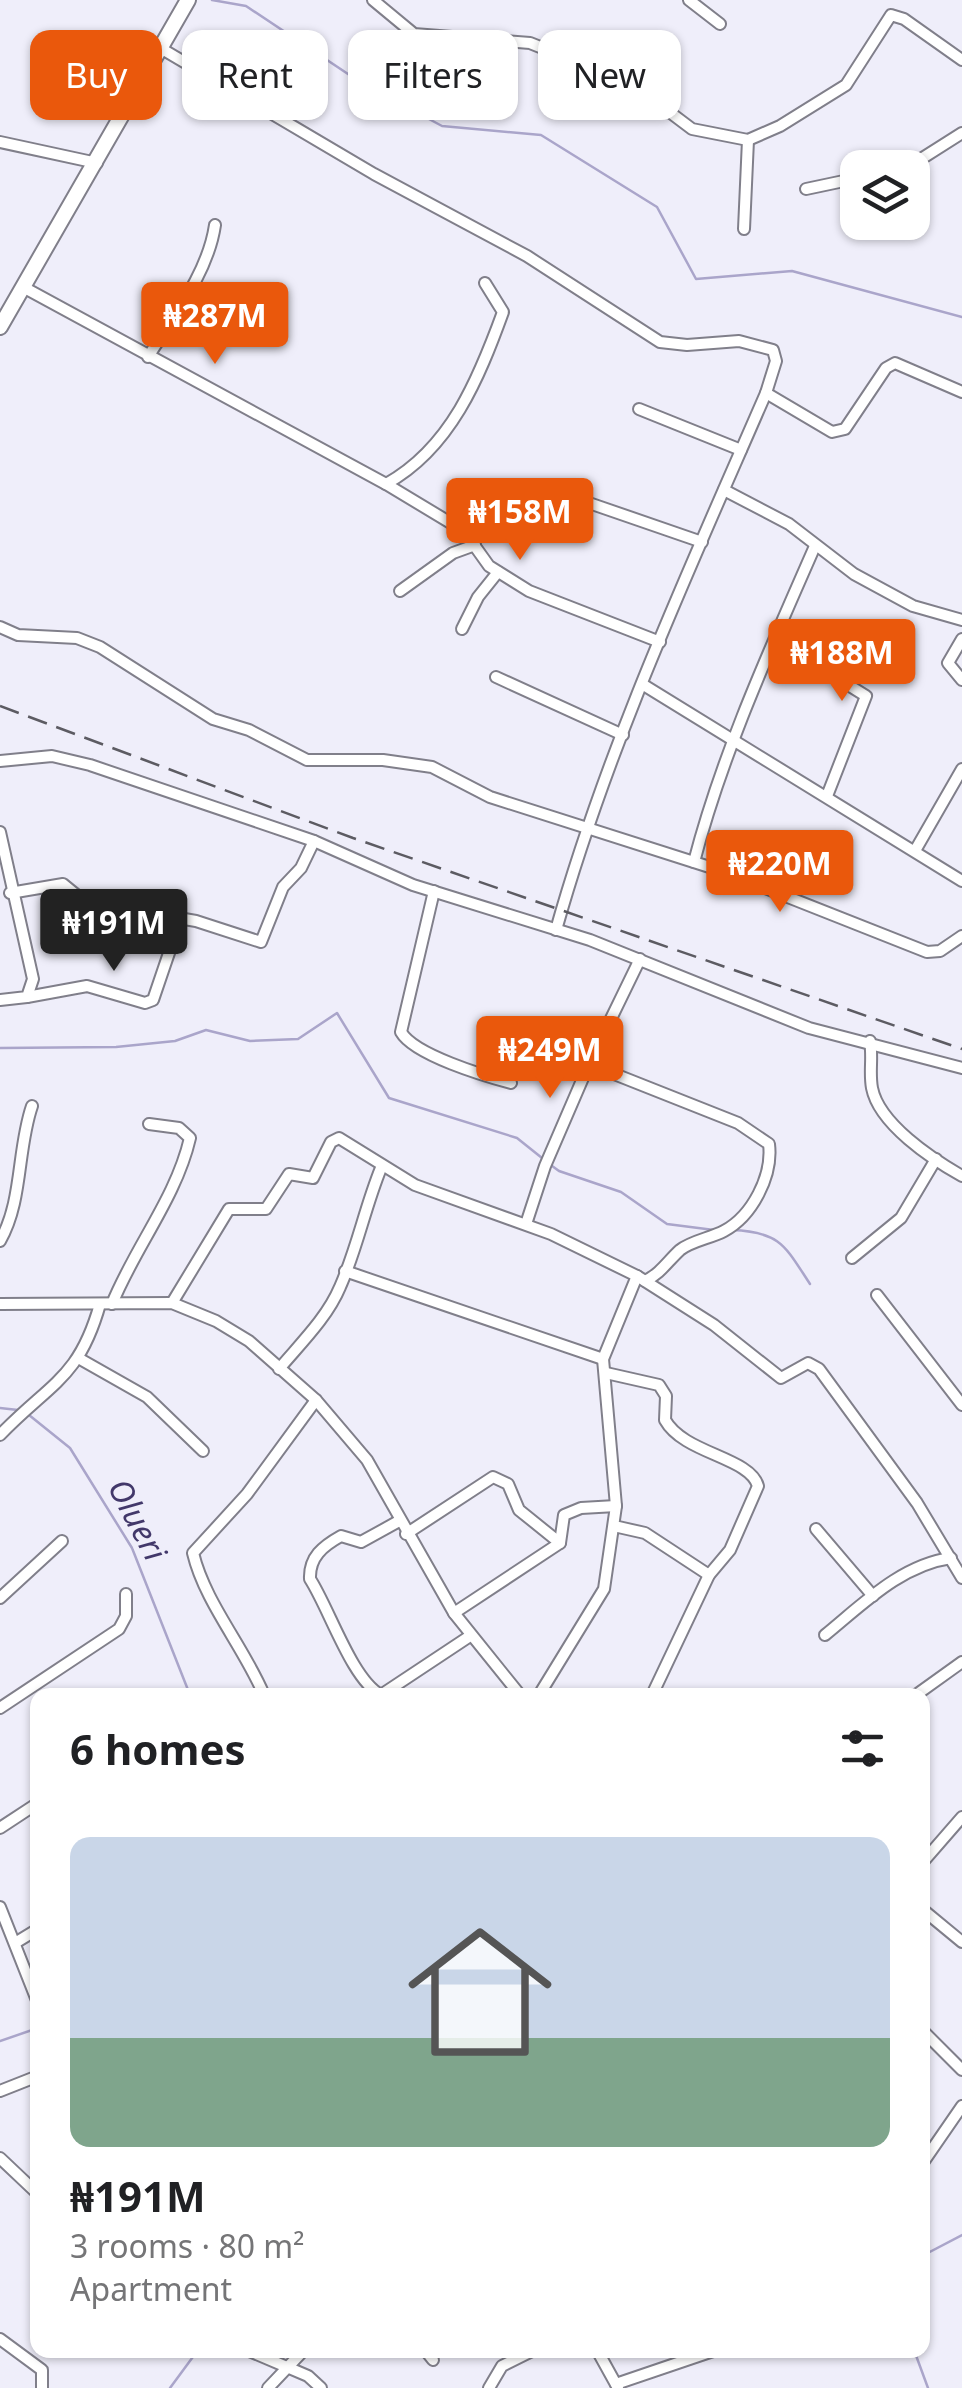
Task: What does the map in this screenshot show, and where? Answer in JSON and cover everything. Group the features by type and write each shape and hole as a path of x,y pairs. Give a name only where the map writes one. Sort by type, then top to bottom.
{"street":[{"path":"188,0 162,49 374,174 527,256 648,336 687,345 739,341 773,350 776,361 766,392 642,684 556,930"},
{"path":"373,0 414,34 530,42 631,83 692,129 748,140 780,126 846,84 891,16 904,19 962,60"},
{"path":"688,0 720,24"},
{"path":"0,327 122,120"},
{"path":"930,153 962,133"},
{"path":"744,229 748,140"},
{"path":"0,142 98,163"},
{"path":"806,189 840,182"},
{"path":"148,357 198,274 210,250 215,225"},
{"path":"386,484 416,464 472,392 503,312 485,283"},
{"path":"24,288 386,484 464,531 480,557 529,591 660,642"},
{"path":"766,392 832,432 845,429 886,368 895,363 962,392"},
{"path":"639,409 741,450"},
{"path":"724,490 790,524 854,574 913,606 962,620"},
{"path":"586,502 702,542"},
{"path":"400,591 454,553 474,545"},
{"path":"694,862 732,737 814,546"},
{"path":"462,629 478,597 498,572"},
{"path":"0,626 18,635 77,638 100,646 213,719 249,730 307,760 384,760 432,766 490,798 694,862 927,952 940,952 962,936"},
{"path":"962,638 948,664 962,680"},
{"path":"776,640 866,696 828,796"},
{"path":"496,677 623,735"},
{"path":"642,684 916,849 962,881"},
{"path":"0,761 16,756 52,756 90,765 314,841 434,891 640,959 809,1028 870,1040 962,1068"},
{"path":"916,849 962,769"},
{"path":"0,832 10,893 33,979 27,996"},
{"path":"10,893 63,884 85,902 196,921 261,942 283,887 302,868 314,841"},
{"path":"434,891 401,1032 405,1040 428,1052 511,1083"},
{"path":"0,1000 87,986 145,1003 153,1000 170,950 174,920"},
{"path":"526,1224 547,1160 640,959"},
{"path":"870,1040 874,1096 900,1129 962,1176"},
{"path":"542,1688 604,1589 616,1506 603,1359 641,1278 663,1272 682,1248 742,1219 764,1180 770,1144 738,1123 589,1064"},
{"path":"0,1240 16,1198 22,1142 32,1106"},
{"path":"0,1434 28,1404 58,1386 80,1359 106,1304 159,1217 190,1138 179,1128 149,1124"},
{"path":"172,1303 229,1209 266,1208 289,1174 314,1178 336,1139 415,1186 526,1224 641,1278 714,1326 782,1378 808,1364 819,1369 917,1503 962,1578"},
{"path":"852,1258 902,1218 936,1159"},
{"path":"278,1369 321,1320 345,1270 381,1168"},
{"path":"345,1270 603,1359"},
{"path":"878,1294 962,1404"},
{"path":"0,1304 172,1303 216,1320 249,1341 316,1400 367,1460 398,1521 454,1614 514,1688"},
{"path":"80,1359 147,1396 203,1451"},
{"path":"606,1373 659,1385 666,1396 666,1420 679,1437 756,1478 754,1502 730,1550 710,1575 655,1688"},
{"path":"260,1688 198,1571 193,1553 247,1494 316,1400"},
{"path":"406,1534 494,1476 508,1484 519,1510 560,1544"},
{"path":"454,1614 560,1544 564,1516 581,1508 616,1506"},
{"path":"369,1688 310,1578 310,1567 323,1546 341,1536 362,1542 398,1521"},
{"path":"614,1526 645,1534 710,1575"},
{"path":"816,1529 873,1596"},
{"path":"0,1598 62,1541"},
{"path":"825,1635 873,1596 920,1566 952,1558"},
{"path":"30,1688 119,1629 126,1616 126,1594"},
{"path":"392,1688 470,1636"},
{"path":"926,1688 958,1666 962,1681"},
{"path":"0,1708 30,1688"},
{"path":"0,1828 30,1808"},
{"path":"930,1852 962,1817"},
{"path":"0,1907 30,1982"},
{"path":"930,1916 962,1942"},
{"path":"15,1943 30,1934"},
{"path":"930,2038 962,2070"},
{"path":"0,2090 30,2079"},
{"path":"930,2152 962,2106"},
{"path":"0,2158 30,2186"},
{"path":"0,2339 42,2370 46,2381 42,2388"},
{"path":"268,2358 308,2376 321,2388"},
{"path":"268,2388 296,2358"},
{"path":"304,2358 308,2376"},
{"path":"488,2388 502,2366 518,2358"},
{"path":"601,2358 617,2386 694,2358"}],"waterway":[{"path":"212,0 246,6 360,82 442,126 541,135 657,207 696,279 792,271 962,317"},
{"path":"0,1048 116,1047 175,1041 206,1030 250,1041 298,1039 337,1013 389,1098 517,1138 542,1158"},
{"path":"548,1163 559,1171 621,1192 667,1224 714,1230"},
{"path":"732,1230 772,1238 810,1284"},
{"name":"Olueri","path":"0,1408 18,1410"},
{"name":"Olueri","path":"29,1415 70,1448 132,1548 187,1688"},
{"path":"0,2041 30,2031"},
{"name":"Olueri","path":"930,2252 962,2235"},
{"path":"170,2388 192,2358"},
{"path":"917,2358 928,2388"}],"railway":[{"path":"0,706 353,838 962,1049"}]}
